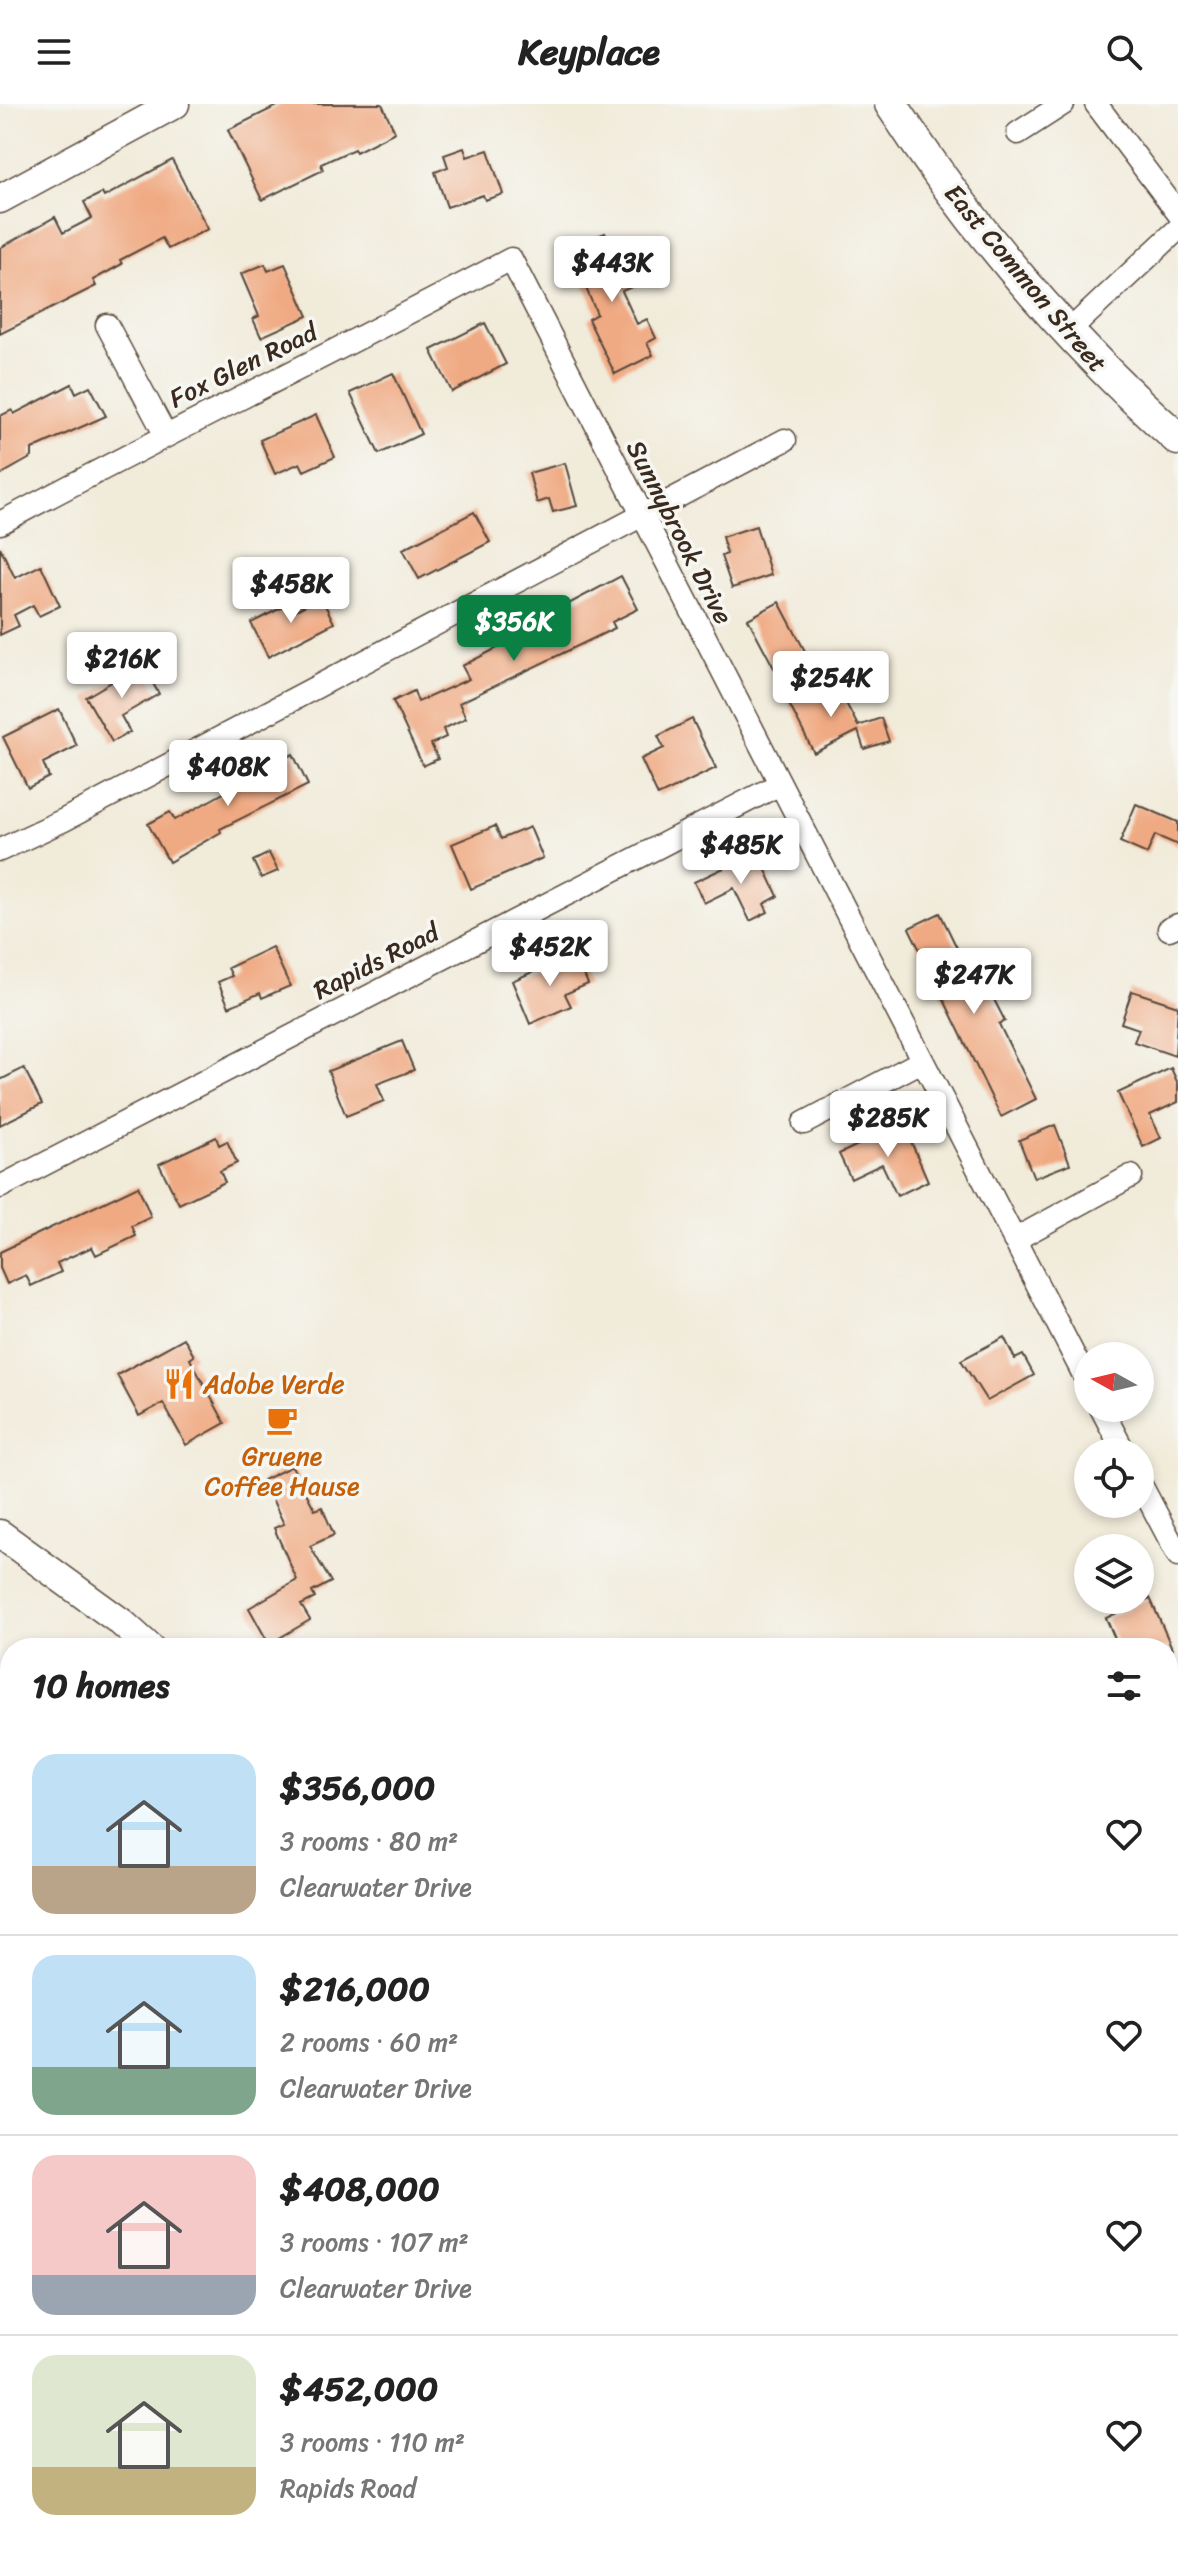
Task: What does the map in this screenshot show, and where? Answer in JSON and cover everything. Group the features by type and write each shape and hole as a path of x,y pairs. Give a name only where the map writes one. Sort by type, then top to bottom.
{"main road":[{"name":"East Common Street","path":"891,104 989,240 1111,380 1178,439"}],"street":[{"path":"0,199 175,104"},
{"path":"1018,133 1063,104"},
{"path":"1096,104 1178,213"},
{"path":"1068,332 1178,229"},
{"name":"Fox Glen Road","path":"0,523 165,434 326,358 511,259"},
{"name":"Sunnybrook Drive","path":"511,259 778,785 1074,1356"},
{"path":"107,325 165,434"},
{"path":"0,850 64,820 785,440"},
{"name":"Rapids Road","path":"0,1187 778,785"},
{"path":"804,1123 922,1061"},
{"path":"1014,1240 1131,1176"},
{"path":"1154,1510 1178,1555"},
{"path":"0,1534 139,1638"}],"building":[{"path":"281,104 382,104 395,132 356,152 354,149 321,164 323,170 262,200 228,130"},
{"path":"464,148 467,157 488,150 503,194 485,200 483,195 447,207 435,172 448,167 444,155"},
{"path":"172,160 208,229 168,249 162,238 120,260 122,264 93,280 96,286 0,334 0,248 55,217 63,233 92,218 84,202 102,193 104,197"},
{"path":"605,233 613,252 618,250 634,286 622,291 637,324 647,319 656,338 647,343 653,355 615,374 588,319 597,314 569,248"},
{"path":"265,264 268,271 285,264 308,316 261,337 253,319 259,316 241,274"},
{"path":"485,323 506,364 452,392 431,350"},
{"path":"393,373 421,434 379,454 350,393"},
{"path":"72,384 76,393 90,386 106,416 32,449 32,457 0,475 0,416 12,410 14,414"},
{"path":"316,415 335,457 304,471 300,463 275,474 260,440"},
{"path":"565,463 577,506 553,512 549,499 537,503 529,473"},
{"path":"474,512 490,542 419,579 403,549"},
{"path":"756,526 771,575 732,588 721,556 727,554 722,537"},
{"path":"0,547 15,578 41,565 60,606 39,616 33,605 14,615 19,626 0,635"},
{"path":"621,576 638,609 612,622 615,628 459,703 466,718 443,729 446,737 431,744 438,759 423,766 393,701 414,691 418,702 469,679 462,666 562,615 559,609"},
{"path":"321,597 334,623 268,657 251,623 293,602 296,610"},
{"path":"779,602 805,651 774,668 748,619"},
{"path":"142,664 159,694 121,716 130,732 112,742 86,697"},
{"path":"821,680 826,691 837,686 858,726 881,718 889,741 864,749 858,731 814,753 786,698"},
{"path":"59,709 77,746 43,763 49,777 28,788 3,737"},
{"path":"692,719 716,768 658,796 641,759 664,748 658,736"},
{"path":"293,754 308,785 220,829 221,832 169,862 148,824 170,812 175,820 229,790 227,787"},
{"path":"1136,804 1178,822 1178,845 1155,835 1147,854 1120,842"},
{"path":"495,826 501,839 530,827 543,858 471,889 452,844"},
{"path":"269,853 278,871 261,878 253,861"},
{"path":"749,856 755,868 763,864 778,896 764,904 768,912 750,921 734,888 704,903 694,882"},
{"path":"940,913 974,983 983,978 1005,1021 999,1024 1036,1099 1001,1117 909,928"},
{"path":"272,947 290,986 262,998 260,993 229,1007 218,982 232,976 228,968"},
{"path":"575,953 588,984 565,994 571,1006 530,1024 512,981"},
{"path":"1132,991 1178,1006 1175,1056 1134,1042 1139,1029 1121,1023"},
{"path":"402,1041 414,1070 377,1084 384,1101 346,1116 328,1071"},
{"path":"24,1068 42,1104 0,1125 0,1080"},
{"path":"1171,1068 1178,1084 1178,1102 1150,1115 1161,1138 1143,1147 1118,1093"},
{"path":"903,1123 928,1181 897,1196 882,1164 851,1179 839,1154"},
{"path":"1055,1125 1070,1164 1034,1178 1019,1140"},
{"path":"216,1137 219,1145 227,1141 237,1163 220,1171 225,1182 179,1204 159,1164"},
{"path":"138,1186 151,1217 132,1226 136,1236 96,1255 92,1247 57,1263 61,1272 31,1286 26,1275 7,1284 0,1268 0,1252"},
{"path":"1004,1337 1015,1359 1023,1355 1034,1375 987,1401 961,1360"},
{"path":"184,1338 194,1356 190,1359 225,1423 186,1445 163,1403 139,1416 117,1375"},
{"path":"292,1466 315,1510 322,1507 334,1535 310,1546 331,1582 312,1592 315,1598 301,1605 310,1620 279,1638 266,1638 249,1608 297,1580 274,1528 284,1524 263,1480"},
{"path":"1154,1607 1168,1638 1115,1638 1106,1618 1115,1614 1154,1614"}],"place":[{"name":"Adobe Verde","path":"179,1384"},
{"name":"Gruene Coffee Hause","path":"282,1420"}]}
